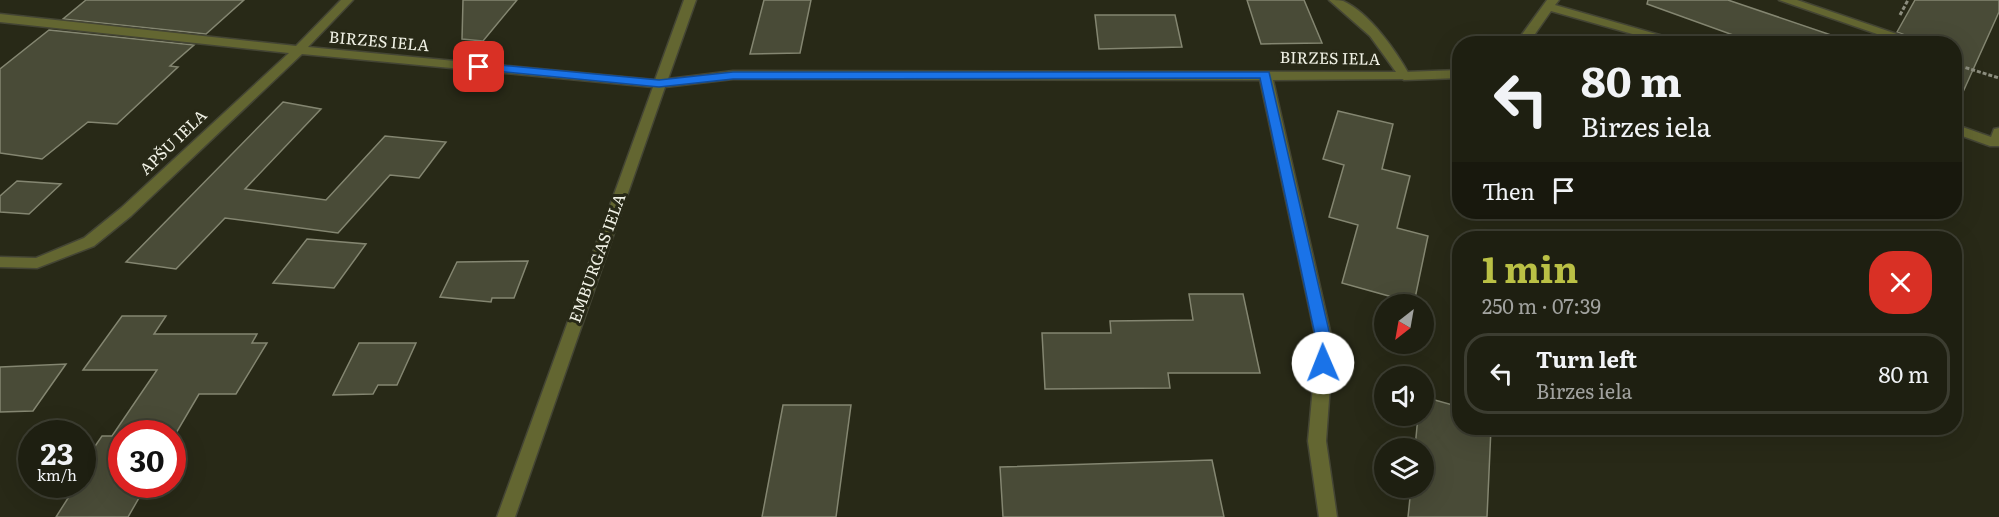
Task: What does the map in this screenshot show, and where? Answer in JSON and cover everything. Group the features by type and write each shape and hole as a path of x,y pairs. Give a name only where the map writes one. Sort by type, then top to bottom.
{"street":[{"name":"APŠU IELA","path":"0,262 37,263 89,242 126,212 299,50 347,0"},
{"name":"EMBURGAS IELA","path":"506,517 690,0"},
{"path":"1335,0 1367,24 1391,51 1404,76"},
{"path":"1778,0 1793,10 1866,36"},
{"path":"1785,0 1895,36"},
{"path":"1527,36 1551,3 1651,36"},
{"name":"BIRZES IELA","path":"0,18 299,50 659,84 733,75 1452,74"},
{"path":"1265,74 1324,344 1317,441 1328,517"},
{"path":"1962,131 1995,143 1999,132"}],"path":[{"path":"1962,66 1999,78"}],"building":[{"path":"86,0 244,0 206,34 63,19"},
{"path":"463,0 517,0 483,41 462,39"},
{"path":"764,0 811,0 800,53 750,54"},
{"path":"1247,0 1304,0 1322,43 1261,44"},
{"path":"1648,0 1728,0 1834,36 1736,36 1647,4"},
{"path":"1915,0 1999,0 1999,12 1962,94 1962,36 1907,36 1897,32"},
{"path":"1095,15 1175,15 1182,47 1099,49"},
{"path":"49,30 194,45 170,66 178,67 117,124 88,122 42,159 0,153 0,69"},
{"path":"283,102 321,109 245,189 326,200 385,136 446,142 419,178 390,175 338,233 225,218 176,269 126,262"},
{"path":"1338,111 1393,124 1382,169 1410,176 1397,228 1428,236 1416,294 1382,294 1342,283 1358,225 1329,217 1344,165 1323,159"},
{"path":"17,181 61,184 29,214 0,212 0,196"},
{"path":"307,239 366,244 334,288 273,283"},
{"path":"528,261 514,298 492,298 491,302 440,297 457,262"},
{"path":"1189,294 1243,294 1260,373 1168,373 1170,388 1045,389 1042,333 1111,333 1110,321 1193,320"},
{"path":"122,316 166,316 154,334 257,334 252,343 267,343 236,394 199,394 184,420 123,420 157,370 83,370"},
{"path":"359,343 416,343 397,385 378,385 373,394 333,395"},
{"path":"66,364 33,411 0,412 0,367"},
{"path":"1434,400 1452,405 1452,435 1491,435 1487,517 1408,517 1410,498 1434,498 1434,438 1416,438 1417,426 1434,426"},
{"path":"783,405 851,405 836,517 762,517"},
{"path":"102,436 108,436 108,498 139,498 128,517 56,517 68,498 96,498 96,445"},
{"path":"1212,460 1224,517 1003,517 1000,467"}],"route":[{"path":"479,67 659,84 733,75 1265,74 1324,344 1323,363"}]}
